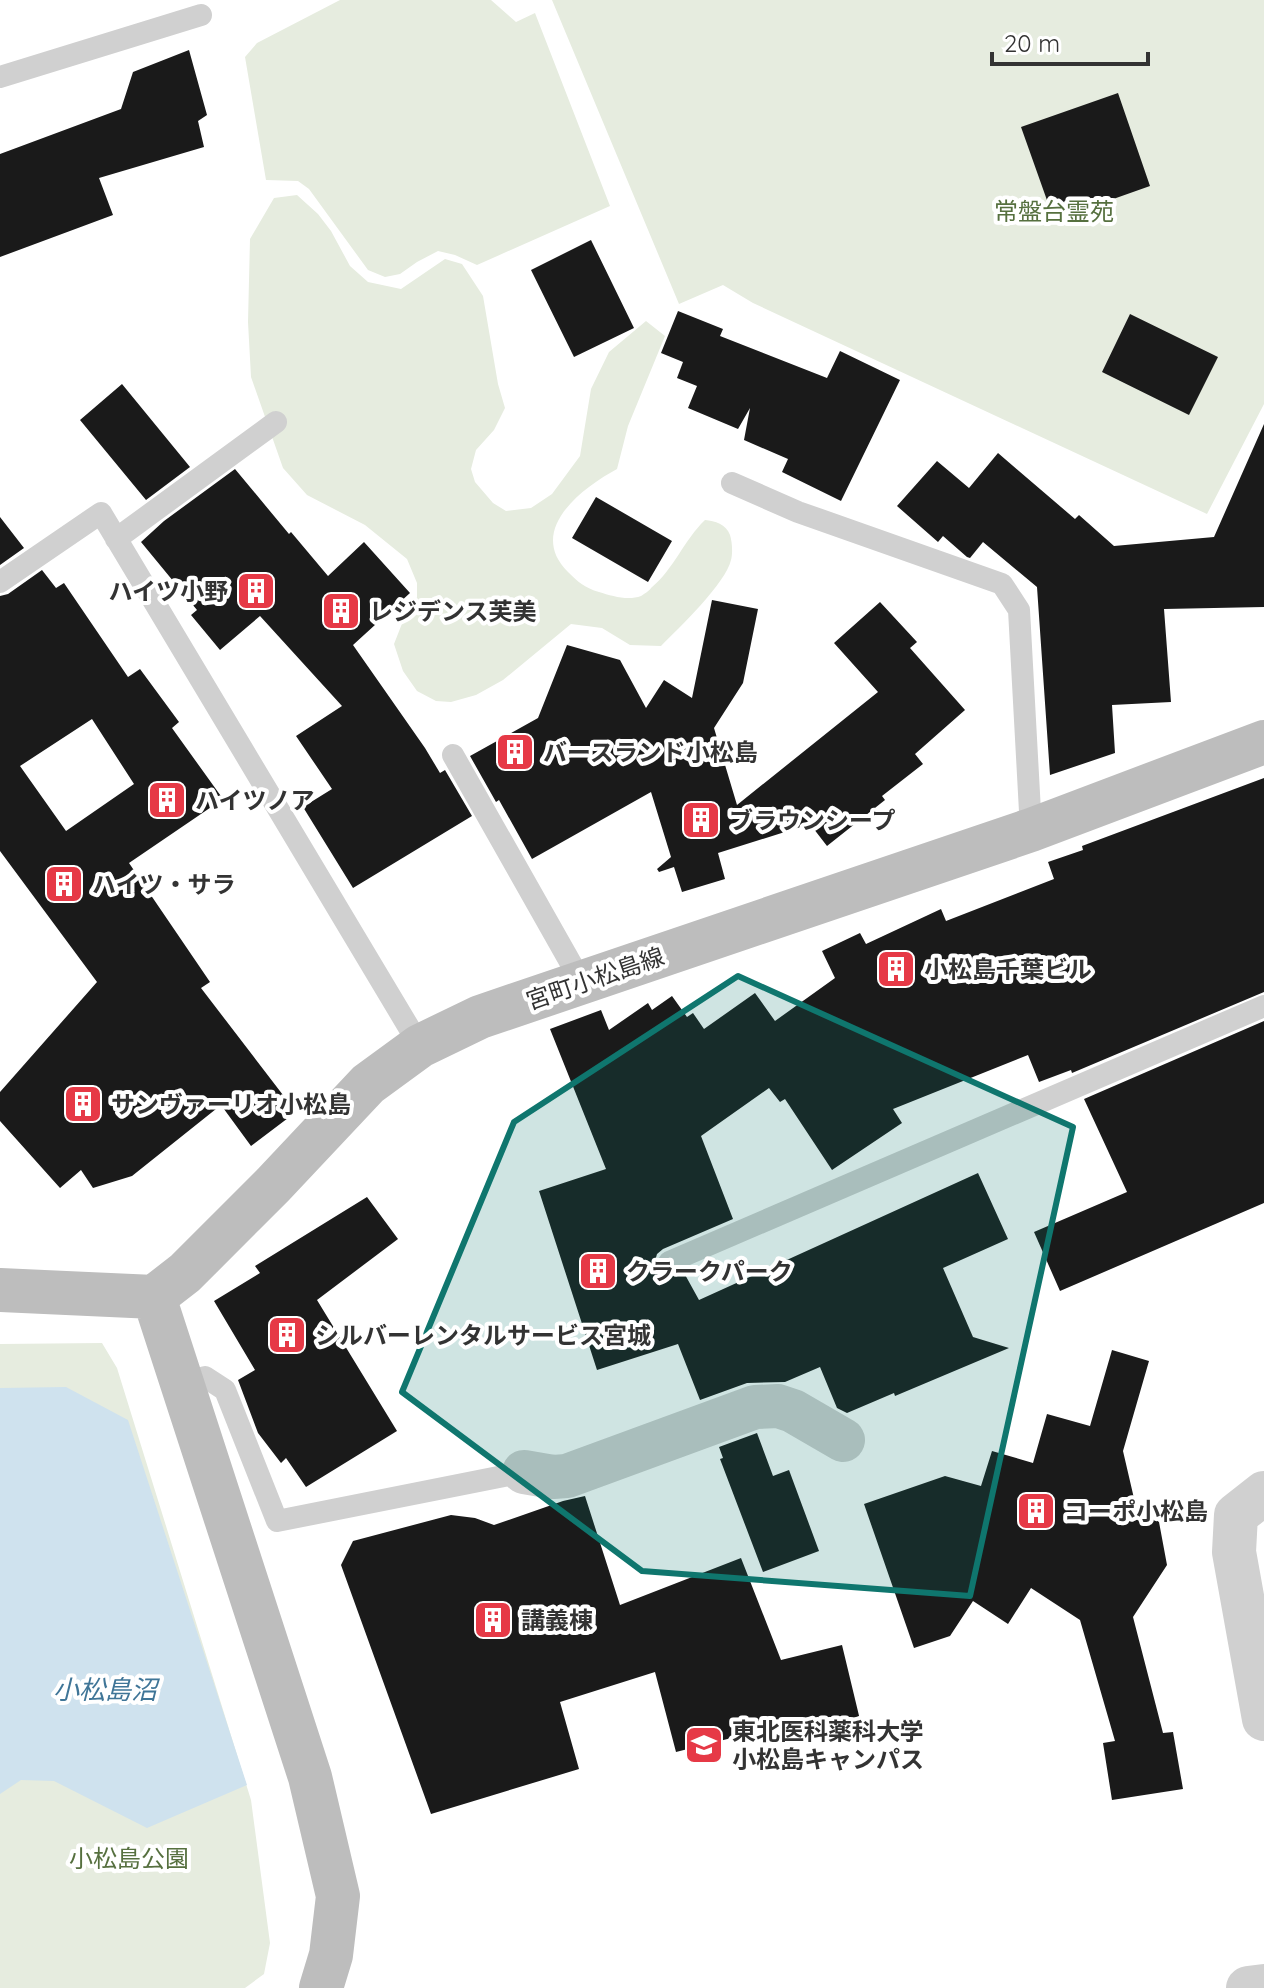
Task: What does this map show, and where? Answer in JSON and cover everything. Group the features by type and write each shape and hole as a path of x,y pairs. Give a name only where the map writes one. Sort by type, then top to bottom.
{"street":[{"name":"宮町小松島線","path":"154,1297 185,1273 368,1084 420,1046 480,1017 1031,830 1264,742"},
{"path":"0,1290 154,1297 310,1777 338,1896 331,1955 321,1988"},
{"path":"524,1472 567,1476 755,1407 778,1406 793,1411 843,1440"},
{"path":"1264,1493 1236,1515 1234,1552 1264,1719"},
{"path":"1248,1988 1264,1986"}],"lane":[{"path":"0,77 201,15"},
{"path":"116,539 276,422"},
{"path":"732,483 798,512 1002,584 1019,610 1031,830"},
{"path":"0,582 101,513 420,1046"},
{"path":"453,755 582,983"},
{"path":"669,1262 1264,1006"},
{"path":"183,1383 205,1377 225,1390 277,1521 524,1472"}],"highlighted area":[{"path":"738,976 1073,1127 970,1596 642,1571 402,1392 514,1122"}],"green space":[{"path":"340,0 491,0 516,22 535,13 610,206 477,265 438,251 400,274 385,277 368,270 309,189 298,181 266,180 245,57 257,43"},
{"name":"常盤台霊苑","path":"552,0 1264,0 1264,404 1207,514 753,303 723,285 679,304"},
{"path":"297,195 318,214 350,266 368,282 401,289 445,259 462,264 483,296 505,408 494,430 476,450 471,469 475,482 493,503 506,511 531,508 552,494 580,456 591,389 609,352 646,321 665,336 628,426 617,469 575,499 556,526 553,541 557,556 568,572 582,584 609,595 631,598 642,595 659,580 705,520 726,528 732,547 727,570 701,605 661,646 630,645 602,628 571,624 503,680 476,695 451,702 436,701 417,691 403,671 394,644 405,616 417,597 417,583 407,559 365,525 307,495 283,468 251,377 248,322 250,239 274,198"},
{"name":"小松島公園","path":"102,1343 117,1368 251,1800 270,1943 264,1974 245,1988 0,1988 0,1344"}],"water":[{"name":"小松島沼","path":"66,1387 128,1420 247,1785 147,1828 54,1781 21,1780 0,1794 0,1388"}],"building":[{"path":"189,50 207,115 198,121 204,147 99,178 113,215 0,257 0,154 121,109 133,72"},
{"path":"1118,93 1150,186 1054,220 1021,127"},
{"path":"591,240 634,328 574,357 531,270"},
{"path":"678,311 723,329 720,336 827,378 840,351 900,380 841,501 782,472 788,459 744,440 750,408 738,429 688,408 697,386 677,378 683,362 661,353"},
{"path":"1130,314 1218,357 1189,415 1102,372"},
{"path":"122,384 190,467 146,500 80,420"},
{"path":"1264,424 1264,607 1164,609 1171,702 1112,705 1115,753 1050,775 1037,587 983,542 970,558 967,557 943,536 938,542 897,506 937,461 969,488 998,453 1075,519 1079,515 1114,546 1214,537"},
{"path":"235,469 328,576 364,542 410,593 353,645 440,773 445,770 472,816 353,888 303,807 332,789 296,736 342,706 260,616 220,650 191,615 197,610 141,542 164,521"},
{"path":"596,497 672,541 648,582 572,538"},
{"path":"0,517 24,548 0,565"},
{"path":"42,570 56,588 64,583 128,677 140,669 179,722 172,728 223,799 129,863 210,982 201,988 296,1112 251,1146 221,1105 132,1176 93,1188 81,1170 60,1188 0,1121 0,1092 97,982 0,851 0,596 8,594","holes":["92,719 134,784 66,831 20,766"]},
{"path":"712,600 758,609 743,683 714,728 737,805 878,692 834,643 880,602 917,642 910,648 965,710 915,754 923,764 882,796 885,800 827,846 810,824 718,853 725,879 682,892 674,867 659,872 657,869 671,857 651,792 532,859 470,756 538,718 567,645 620,660 646,708 664,680 692,698"},
{"path":"1264,778 1264,992 1072,1073 1071,1070 1039,1082 1028,1055 893,1109 902,1123 832,1170 785,1099 780,1102 769,1088 701,1136 733,1219 663,1249 655,1261 660,1273 667,1276 683,1271 699,1300 978,1173 1008,1239 943,1268 973,1337 1009,1348 847,1413 837,1408 820,1367 785,1382 747,1383 700,1400 678,1344 597,1370 539,1191 606,1169 550,1029 601,1010 609,1030 648,1003 652,1010 672,996 687,1017 693,1013 704,1029 755,993 775,1021 835,978 822,951 860,933 866,944 941,909 946,921 1054,879 1048,862 1083,850 1082,846"},
{"path":"1264,1021 1264,1203 1060,1291 1034,1232 1127,1192 1084,1099"},
{"name":"シルバーレンタルサービス宮城","path":"367,1197 398,1239 317,1300 397,1431 306,1487 286,1458 281,1463 258,1433 238,1380 255,1370 214,1301 260,1273 255,1266"},
{"name":"コーポ小松島","path":"1112,1350 1149,1361 1123,1451 1136,1507 1159,1522 1167,1565 1133,1617 1163,1733 1173,1732 1183,1789 1112,1800 1103,1743 1115,1741 1080,1620 1031,1588 1008,1624 973,1601 950,1636 914,1648 864,1504 945,1476 981,1486 992,1451 1033,1463 1047,1414 1090,1426"},
{"path":"757,1433 773,1476 789,1470 819,1551 763,1572 720,1459 723,1458 719,1447"},
{"name":"講義棟","path":"585,1496 620,1605 741,1558 781,1660 842,1645 861,1724 795,1740 791,1723 676,1752 655,1672 560,1702 579,1769 431,1814 341,1565 353,1541 451,1515 475,1518 494,1525"}],"place":[{"name":"ハイツ小野","path":"256,591"},
{"name":"レジデンス芙美","path":"341,611"},
{"name":"バースランド小松島","path":"515,752"},
{"name":"ハイツノア","path":"167,800"},
{"name":"ブラウンシープ","path":"701,820"},
{"name":"ハイツ・サラ","path":"64,884"},
{"name":"小松島千葉ビル","path":"896,969"},
{"name":"サンヴァーリオ小松島","path":"83,1104"},
{"name":"クラークパーク","path":"598,1271"},
{"name":"シルバーレンタルサービス宮城","path":"287,1335"},
{"name":"コーポ小松島","path":"1036,1511"},
{"name":"講義棟","path":"493,1620"},
{"name":"東北医科薬科大学 小松島キャンパス","path":"704,1745"}]}
